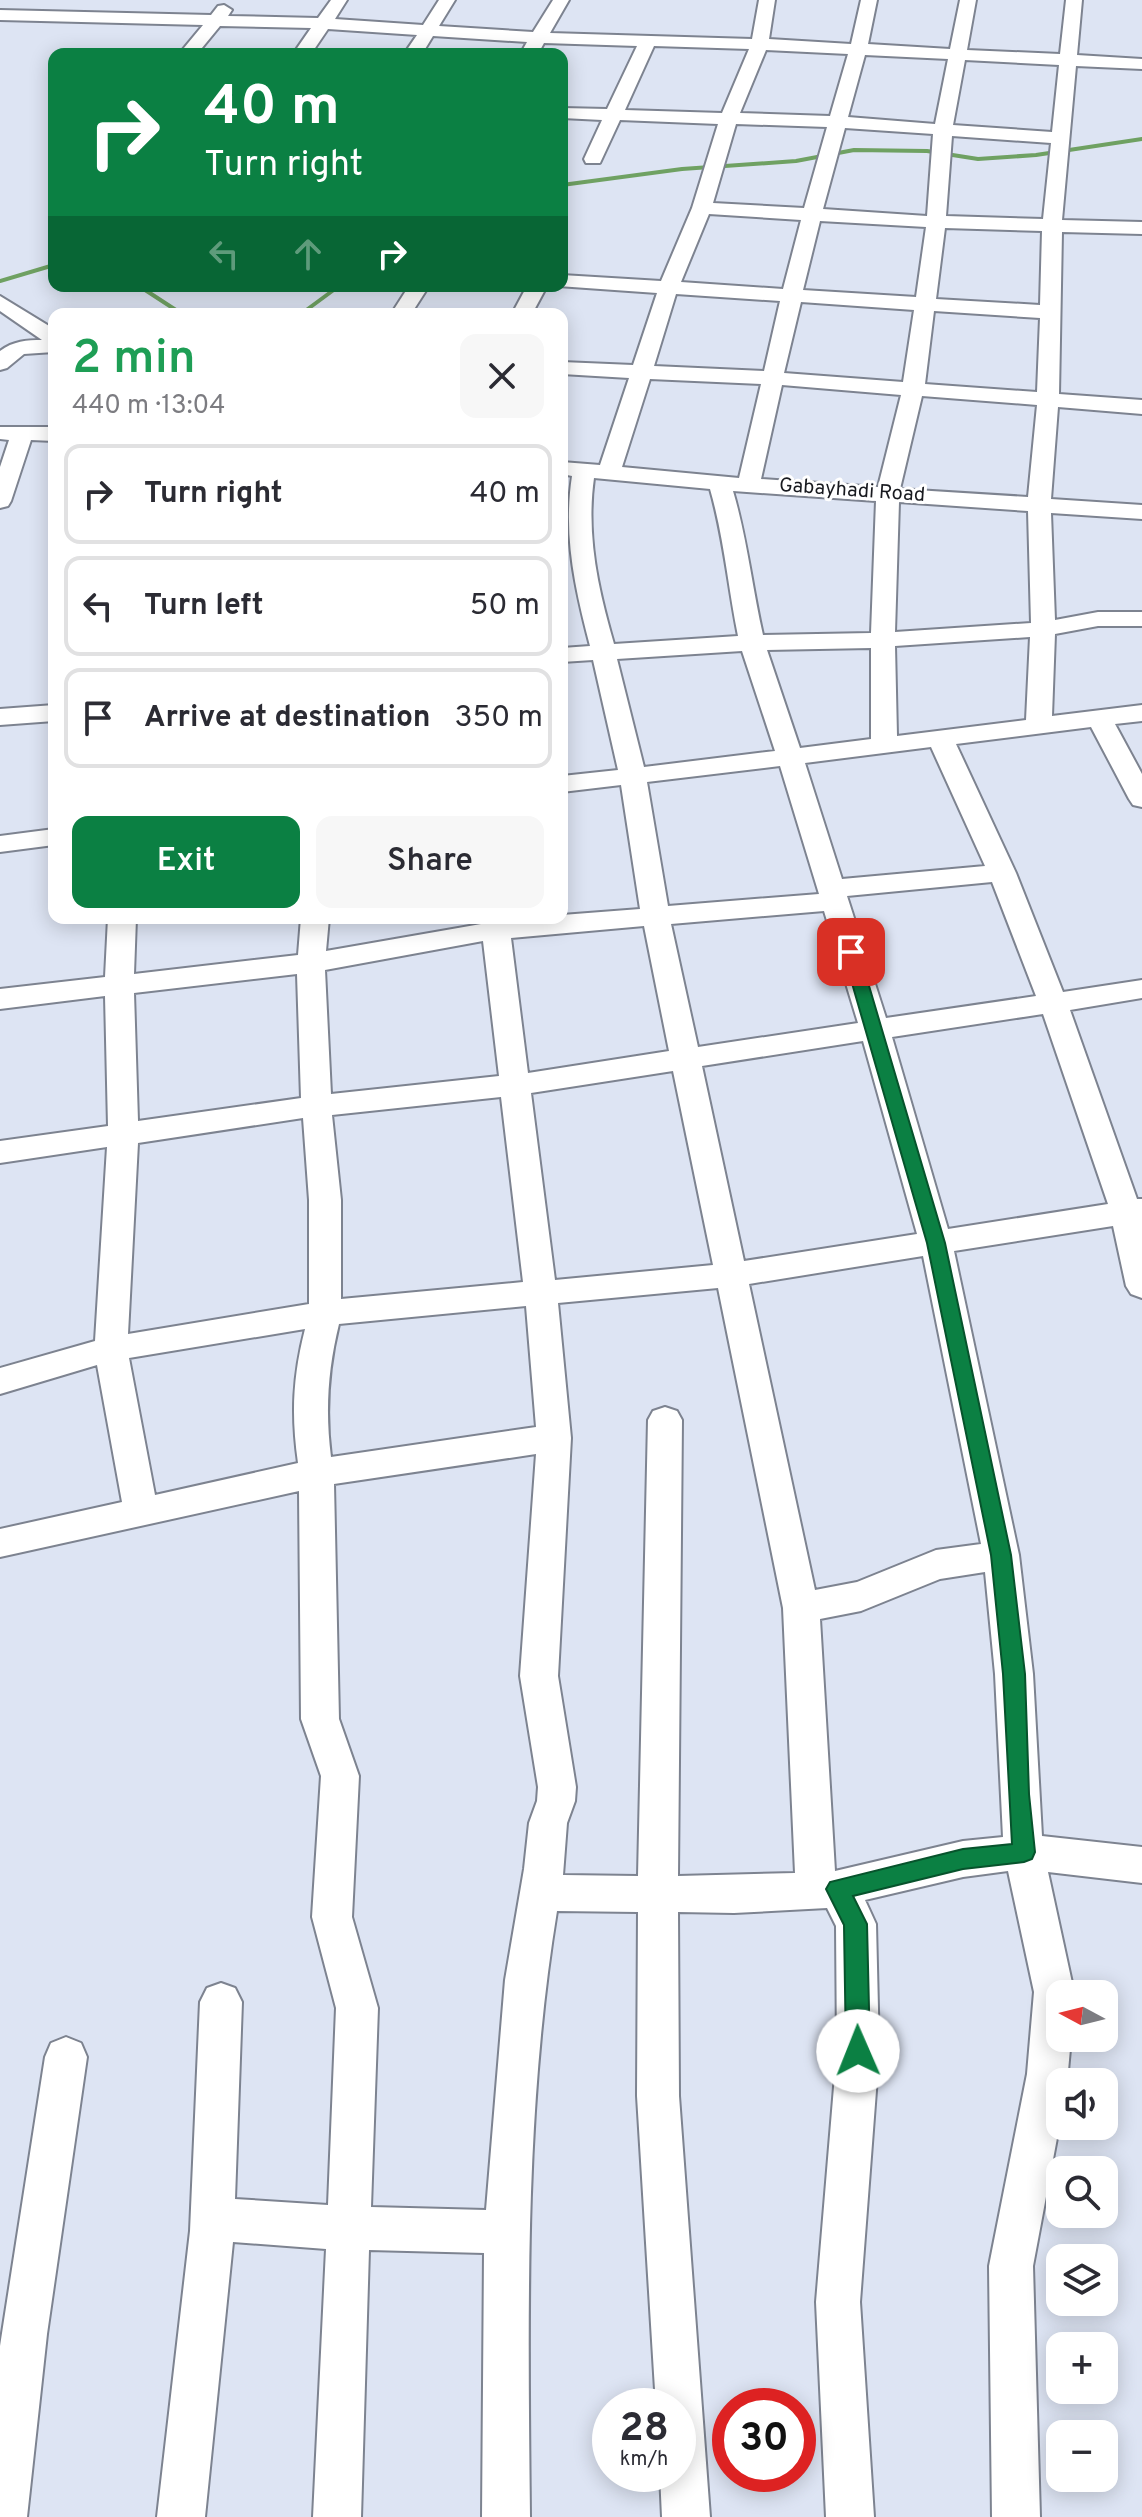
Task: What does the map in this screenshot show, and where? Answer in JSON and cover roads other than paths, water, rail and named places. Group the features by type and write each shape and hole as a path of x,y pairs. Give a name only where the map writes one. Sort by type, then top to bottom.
{"street":[{"path":"0,12 10,0"},
{"path":"106,18 121,0"},
{"path":"190,48 218,21 230,0"},
{"path":"306,48 339,0"},
{"path":"417,48 447,0"},
{"path":"533,48 561,0"},
{"path":"609,471 669,286 702,208 729,117 760,44 767,0"},
{"path":"749,484 791,295 859,49 869,0"},
{"path":"884,744 883,640 888,493 913,390 936,222 943,129 968,0"},
{"path":"1039,725 1043,629 1039,505 1048,399 1052,227 1074,0"},
{"path":"0,12 322,23 539,38 760,44 1142,64"},
{"path":"593,159 616,115 648,40"},
{"path":"568,113 837,122 1060,138"},
{"path":"702,208 936,222 1142,228"},
{"path":"568,281 1049,312"},
{"path":"0,302 48,334"},
{"path":"0,364 10,350 22,346 48,346"},
{"path":"568,368 772,378 1142,407"},
{"path":"0,501 11,434 48,434"},
{"path":"573,468 590,605 605,654 633,776 656,919 801,1608 827,1890 856,1924 858,2051 838,2302 850,2517"},
{"name":"Gabayhadi Road","path":"573,468 720,483 1142,512"},
{"path":"720,483 732,526 739,583 752,643 875,1030 903,1137 936,1243 1001,1555 1014,1674 1018,1794 1024,1852 1054,1992 1053,2035 1011,2266 1016,2517"},
{"path":"568,655 752,643 883,640 1043,629 1079,621 1142,619"},
{"path":"0,717 48,713"},
{"path":"568,783 791,759 884,744 941,740 1142,713"},
{"path":"1100,719 1142,799"},
{"path":"941,740 1002,873 1134,1211 1142,1286"},
{"path":"0,844 48,838"},
{"path":"568,922 656,919 1002,873"},
{"path":"122,924 119,985 123,1133 111,1349 141,1513"},
{"path":"314,924 311,963 316,1106 325,1200 325,1313 311,1372 310,1427 316,1473 320,1719 340,1776 332,1917 357,2008 337,2517"},
{"path":"0,999 311,963 495,924 541,1295 554,1438 539,1676 557,1794 548,1823 525,1980 506,2232 506,2517"},
{"path":"0,1152 316,1106 515,1085 1142,989"},
{"path":"0,1381 111,1349 325,1313 732,1275 1134,1211"},
{"path":"665,1420 658,1778 658,2096 686,2517"},
{"path":"0,1543 316,1473 554,1438"},
{"path":"801,1608 861,1596 936,1565 1001,1555"},
{"path":"540,1893 734,1895 827,1890 963,1859 1024,1852 1142,1865"},
{"path":"181,2517 212,2231 221,2002"},
{"path":"3,2517 24,2334 66,2057"},
{"path":"212,2231 216,2224 224,2220 346,2228 506,2232"}],"waterway":[{"path":"568,184 682,169 796,161 854,150 927,151 978,159 1036,155 1142,139"},
{"path":"0,281 48,267"},
{"path":"148,292 173,308"},
{"path":"309,308 331,292"}]}
